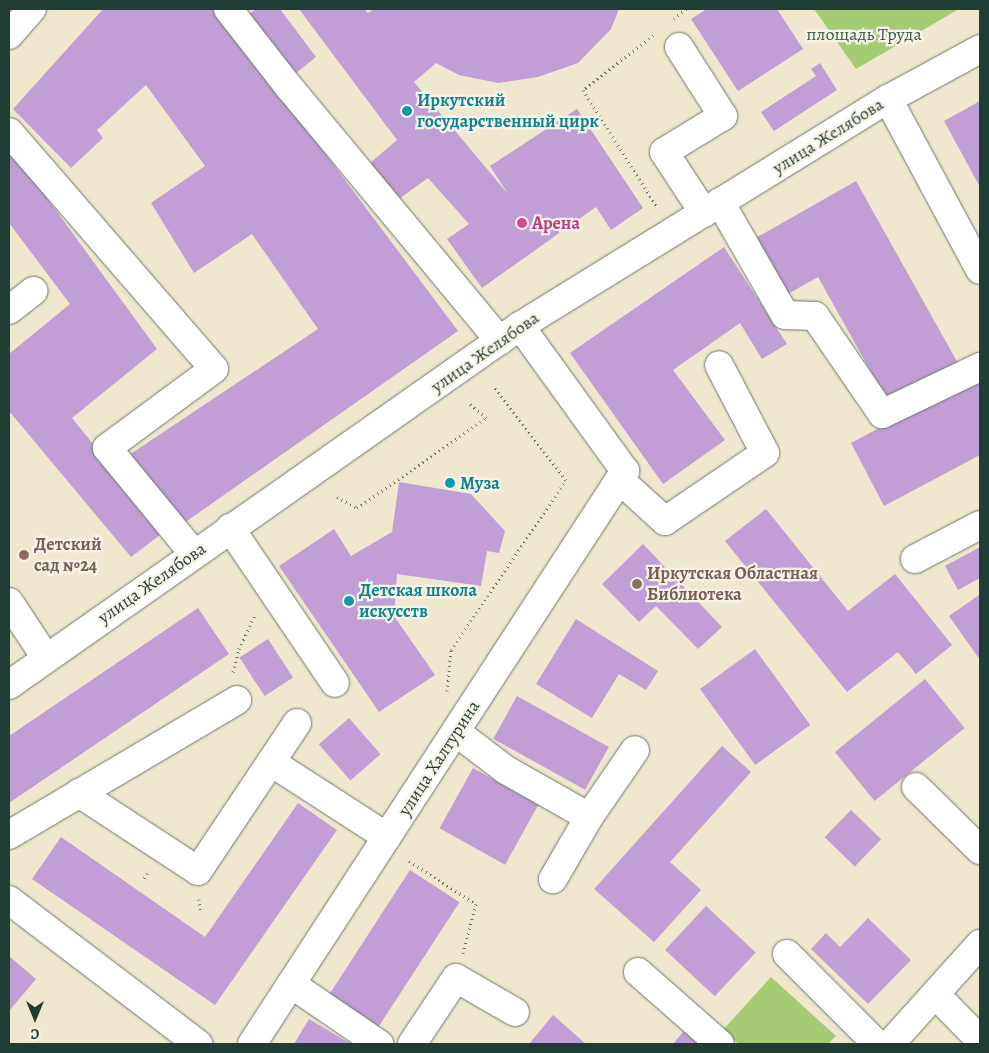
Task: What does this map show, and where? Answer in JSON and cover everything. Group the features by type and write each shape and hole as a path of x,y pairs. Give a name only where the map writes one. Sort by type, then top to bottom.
{"street":[{"path":"9,35 32,9"},
{"path":"228,9 288,87 510,333 623,475 665,521 765,453 719,365"},
{"path":"668,40 722,116 664,152 712,208 785,315 815,316 882,414 980,367"},
{"name":"улица Желябова","path":"9,685 510,333 888,99 980,49"},
{"path":"888,99 979,264"},
{"path":"9,132 214,369 107,448 194,554"},
{"path":"9,310 33,292"},
{"name":"улица Халтурина","path":"252,1044 623,475"},
{"path":"915,559 980,525"},
{"path":"230,528 335,683"},
{"path":"9,602 46,658"},
{"path":"9,835 230,704"},
{"path":"79,793 198,871 297,723"},
{"path":"456,732 506,770 589,817"},
{"path":"553,880 589,817 635,750"},
{"path":"271,762 387,836"},
{"path":"916,787 980,850"},
{"path":"9,900 198,1044"},
{"path":"890,1044 980,944"},
{"path":"787,954 877,1044"},
{"path":"638,972 720,1044"},
{"path":"412,1044 456,978 515,1012"},
{"path":"292,984 380,1044"},
{"path":"935,994 980,1040"}],"path":[{"path":"672,20 686,9"},
{"path":"658,208 583,90 668,40"},
{"path":"446,695 451,650 566,480 494,387"},
{"path":"337,497 357,508 486,418 470,404"},
{"path":"230,704 239,649 269,586"},
{"path":"409,861 476,904 456,978"}],"green space":[{"name":"площадь Труда","path":"814,9 959,9 856,69"},
{"path":"771,977 836,1036 828,1044 739,1044 723,1030"}],"building":[{"path":"103,9 217,9 458,331 177,528 123,459 318,329 252,234 194,273 151,203 205,166 146,85 97,130 103,138 71,168 13,109"},
{"path":"256,9 280,9 316,57 290,78 244,18"},
{"path":"299,9 364,9 368,13 374,9 619,9 611,29 578,63 538,77 498,83 459,75 436,63 414,82 508,194 490,166 577,109 643,208 611,230 596,207 482,288 447,239 469,224 428,178 396,201 370,163 397,140"},
{"path":"707,9 777,9 803,49 738,91 691,19"},
{"path":"820,63 837,90 774,131 761,112 816,76 811,69"},
{"path":"980,101 980,187 944,121"},
{"path":"9,146 157,349 72,418 164,532 131,557 9,411 9,354 70,304 9,223"},
{"path":"856,181 959,365 889,404 818,277 786,295 754,239"},
{"path":"724,247 787,344 762,359 740,323 673,370 725,440 663,484 570,353"},
{"path":"980,374 980,455 884,506 851,443"},
{"name":"Детская школа искусств","path":"399,482 471,494 505,531 499,553 487,551 481,586 397,574 394,616 435,675 379,712 279,566 334,529 351,556 392,532"},
{"path":"766,509 848,611 895,574 952,645 916,674 898,652 847,692 725,541"},
{"path":"643,544 722,627 698,649 656,606 639,622 602,584"},
{"path":"980,547 980,578 958,590 945,566"},
{"path":"980,596 980,660 949,616"},
{"path":"198,608 229,654 9,803 9,736"},
{"path":"576,619 658,671 646,690 619,674 592,718 536,684"},
{"path":"268,639 293,678 265,696 239,658"},
{"path":"755,649 810,725 755,765 700,689"},
{"path":"925,679 965,728 874,801 835,752"},
{"path":"517,696 609,747 585,790 493,739"},
{"path":"349,718 380,754 350,780 319,744"},
{"path":"722,746 751,772 670,862 701,890 654,942 594,889"},
{"path":"473,768 539,804 505,865 440,828"},
{"path":"298,803 337,830 215,1005 32,879 61,837 205,937"},
{"path":"851,810 881,839 855,867 825,837"},
{"path":"410,870 459,902 376,1031 326,999"},
{"path":"706,906 756,952 715,996 665,950"},
{"path":"868,918 911,960 868,1004 811,949 826,933 840,947"},
{"path":"9,956 36,979 9,1011"},
{"path":"553,1015 586,1044 529,1044"},
{"path":"309,1019 351,1044 294,1044"},
{"path":"684,1031 701,1044 673,1044"}],"place":[{"name":"Иркутский государственный цирк","path":"407,111"},
{"name":"Арена","path":"522,223"},
{"name":"Муза","path":"450,483"},
{"name":"Детский сад №24","path":"24,555"},
{"name":"Иркутская Областная Библиотека","path":"637,584"},
{"name":"Детская школа искусств","path":"349,601"}]}
